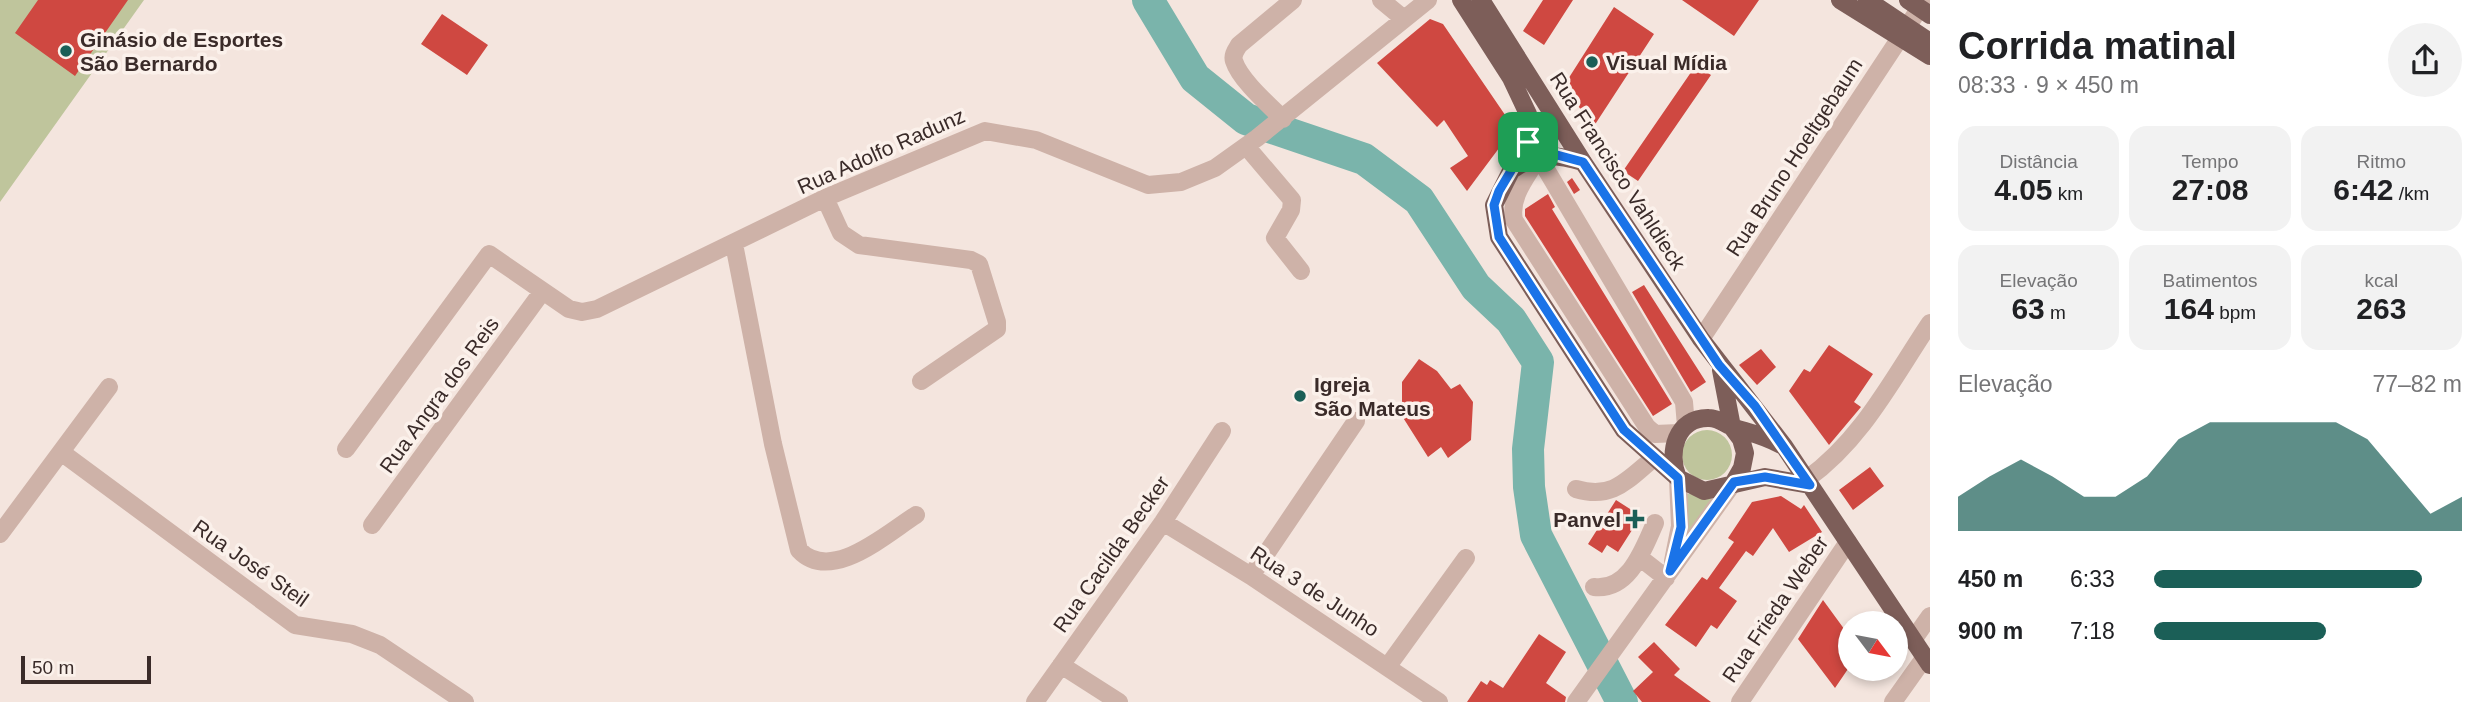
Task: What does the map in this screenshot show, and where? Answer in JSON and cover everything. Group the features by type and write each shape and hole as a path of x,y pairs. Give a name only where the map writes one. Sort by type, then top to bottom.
{"main road":[{"name":"Rua Francisco Vahldieck","path":"1461,0 1517,90 1528,114 1534,149"},
{"name":"Rua Francisco Vahldieck","path":"1481,0 1583,162 1701,339 1784,446 1927,661"},
{"path":"1840,0 1881,19 1926,47"},
{"path":"1867,0 1881,19"},
{"path":"1908,0 1930,15"},
{"path":"1583,162 1534,149 1515,167 1499,191 1494,205 1499,237 1624,430 1678,478 1704,491 1765,477 1809,482"},
{"name":"Rua Francisco Vahldieck","path":"1719,365 1732,427"},
{"path":"1678,478 1671,457 1682,430 1709,418 1732,427 1760,433 1784,446"},
{"path":"1732,427 1741,439 1745,453 1742,468 1734,482"}],"street":[{"path":"1280,121 1234,62 1234,54 1239,45 1293,0"},
{"path":"1381,0 1404,19"},
{"name":"Rua Adolfo Radunz","path":"346,449 489,254 569,309 582,312 597,309 825,198 985,131 1036,140 1148,185 1181,182 1215,168 1252,142 1428,0"},
{"name":"Rua Bruno Hoeltgebaum","path":"1701,339 1925,0"},
{"path":"1252,142 1292,200 1292,210 1275,238 1301,271"},
{"path":"1534,149 1684,402 1682,430 1656,434 1647,428 1514,219 1511,208 1534,149"},
{"path":"825,198 841,233 859,245 971,260 978,264 998,322 997,330 921,381"},
{"path":"734,244 773,444 799,550 809,561 821,564 853,555 916,515"},
{"name":"Rua Angra dos Reis","path":"372,525 542,292"},
{"path":"1809,482 1835,460 1853,439 1930,323"},
{"path":"0,534 109,387"},
{"path":"1251,576 1356,421"},
{"name":"Rua Cacilda Becker","path":"1035,702 1163,522 1222,431"},
{"name":"Rua José Steil","path":"61,452 295,625 352,634 380,645 465,702"},
{"path":"1576,489 1592,494 1606,493 1619,487 1654,458"},
{"path":"1668,575 1681,527 1678,478"},
{"path":"1584,694 1734,482"},
{"name":"Rua 3 de Junho","path":"1163,522 1251,576 1439,702"},
{"path":"1594,587 1605,588 1618,583 1639,557 1655,523"},
{"name":"Rua Frieda Weber","path":"1740,702 1848,542"},
{"path":"1639,557 1668,575"},
{"path":"1388,666 1466,558"},
{"path":"1913,640 1930,616"},
{"path":"1894,702 1927,661"},
{"path":"1061,665 1119,702"}],"green space":[{"path":"0,0 144,0 0,202"},
{"path":"1707,430 1725,437 1732,455 1725,473 1707,480 1689,473 1682,455 1689,437"},
{"path":"1683,493 1717,498 1688,536"}],"building":[{"name":"Ginásio de Esportes São Bernardo","path":"38,0 128,0 75,76 15,33"},
{"path":"1543,0 1573,0 1544,45 1523,31"},
{"path":"1682,0 1759,0 1734,36"},
{"path":"1614,7 1654,34 1594,126 1563,87"},
{"path":"442,14 488,45 467,75 421,44"},
{"path":"1430,19 1443,24 1514,128 1467,191 1450,168 1468,156 1444,120 1437,127 1377,63"},
{"path":"1696,65 1711,75 1638,181 1623,171"},
{"path":"1572,178 1580,190 1574,194 1567,182"},
{"path":"1548,194 1555,207 1552,209 1672,404 1653,416 1525,216 1525,209"},
{"path":"1644,285 1706,382 1691,392 1632,292"},
{"path":"1829,345 1873,374 1854,402 1861,407 1829,445 1789,391 1804,369 1810,372"},
{"path":"1761,349 1776,367 1757,385 1739,365"},
{"path":"1419,359 1437,371 1451,389 1460,384 1473,402 1471,440 1448,458 1441,447 1428,457 1402,416 1402,382"},
{"path":"1870,467 1884,486 1853,510 1839,490"},
{"path":"1781,496 1801,509 1804,505 1822,532 1789,552 1773,528 1753,556 1746,551 1719,588 1737,601 1717,629 1711,625 1696,647 1665,625 1702,577 1707,580 1734,542 1728,538 1752,502"},
{"path":"1616,500 1641,516 1618,552 1607,545 1602,553 1588,544"},
{"path":"1823,600 1838,621 1840,681 1835,688 1798,639"},
{"path":"1539,634 1566,652 1546,683 1566,697 1565,702 1467,702 1481,681 1487,685 1490,680 1503,688"},
{"path":"1654,642 1680,669 1674,675 1711,702 1642,702 1633,691 1653,672 1638,657"}],"waterway":[{"path":"1148,0 1195,78 1246,119 1364,159 1419,200 1476,287 1511,320 1538,362 1528,449 1529,487 1536,535 1622,702"}],"place":[{"name":"Ginásio de Esportes São Bernardo","path":"66,51"},
{"name":"Visual Mídia","path":"1592,62"},
{"name":"Igreja São Mateus","path":"1300,396"},
{"name":"Panvel","path":"1635,519"}],"route":[{"path":"1528,142 1539,156 1557,155 1583,162 1719,365 1755,406 1810,485 1765,477 1734,482 1670,571 1681,527 1678,478 1624,430 1499,237 1494,205 1499,191 1528,142"}]}
